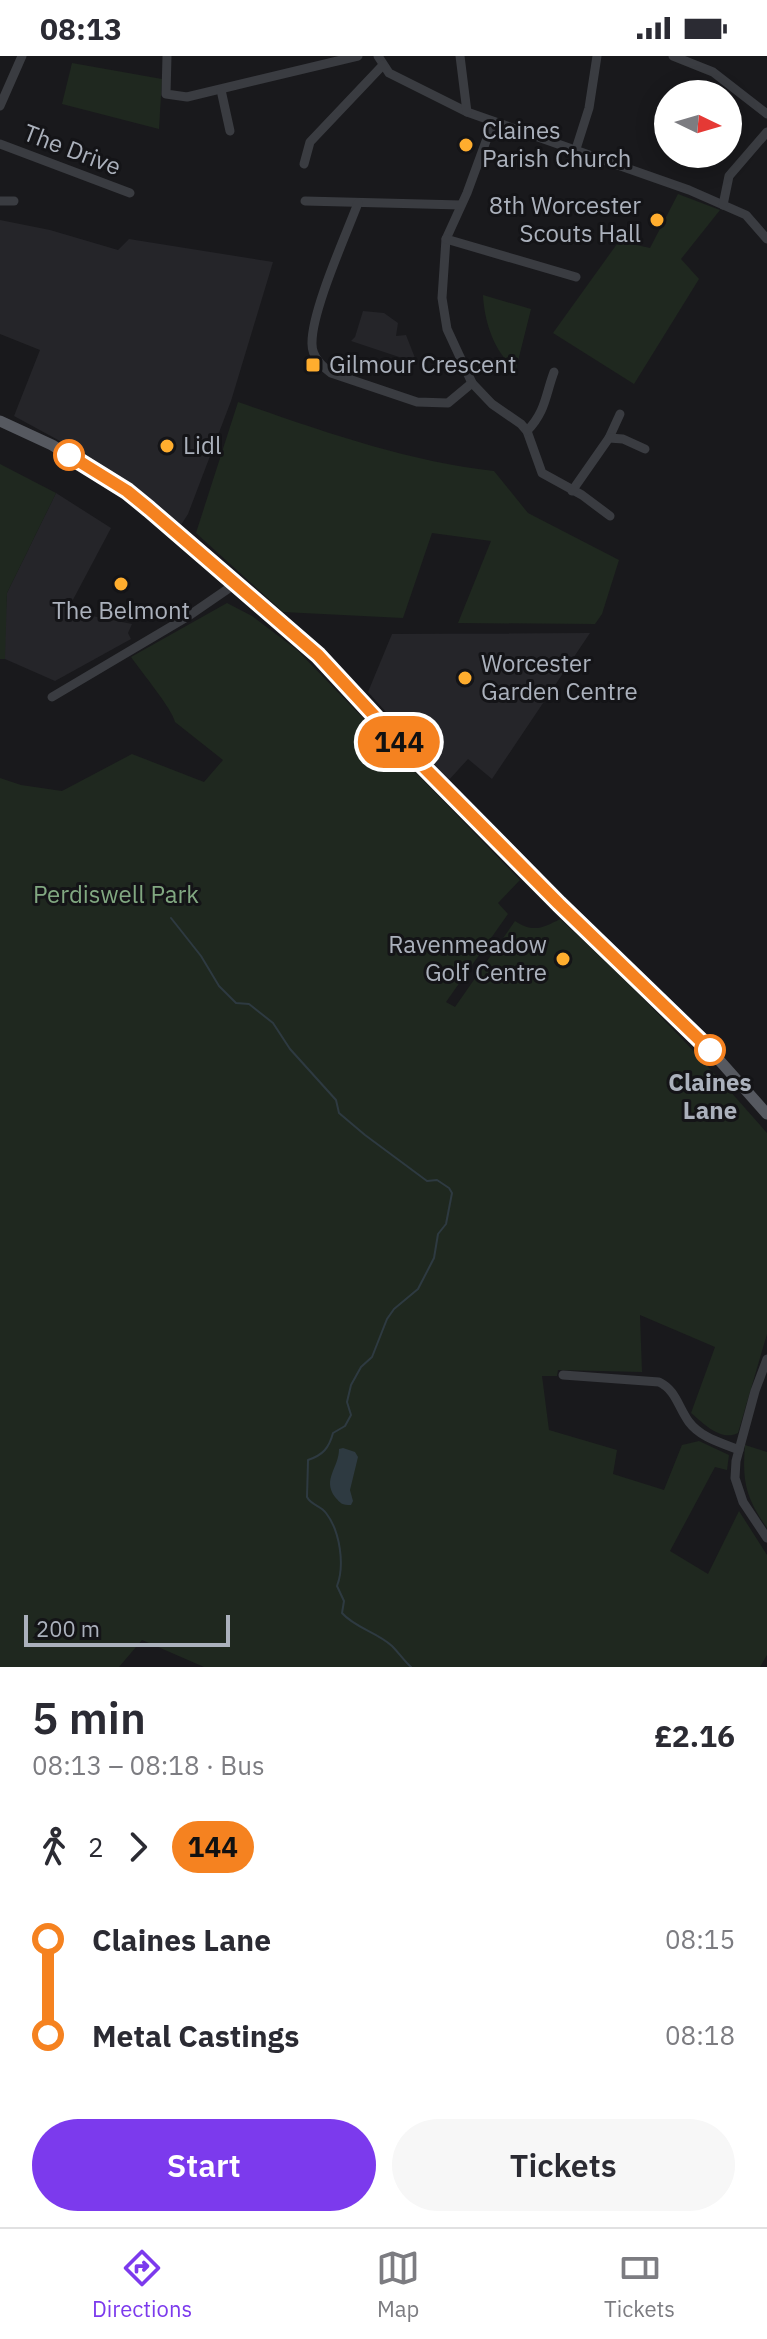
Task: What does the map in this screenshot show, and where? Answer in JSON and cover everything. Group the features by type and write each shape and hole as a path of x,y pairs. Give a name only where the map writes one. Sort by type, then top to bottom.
{"main road":[{"path":"0,421 52,445 127,491 318,655 394,737 765,1108"}],"street":[{"path":"0,106 22,56"},
{"path":"167,56 166,94 187,97 358,56"},
{"path":"460,56 467,112"},
{"path":"575,152 589,108 597,56"},
{"path":"673,56 713,72 767,114"},
{"path":"304,164 310,142 380,61 389,73 467,112 689,190 746,215 767,239"},
{"path":"221,90 230,131"},
{"path":"493,122 446,239 442,298 447,329 472,383 492,404 527,431 542,473 610,516"},
{"path":"723,205 729,176 767,132"},
{"name":"The Drive","path":"0,144 130,193"},
{"path":"0,201 14,201"},
{"path":"305,201 461,205"},
{"path":"358,203 315,321 311,345 314,355 331,373 417,402 448,403 472,383"},
{"path":"446,239 576,277"},
{"path":"527,431 545,407 555,377"},
{"path":"572,491 609,438 620,414"},
{"path":"609,438 623,439 645,449"},
{"path":"52,697 187,617 235,584"},
{"path":"767,1359 739,1450 735,1478 739,1495 767,1538"},
{"path":"563,1375 659,1382 669,1387 689,1422 700,1433 739,1450"}],"shaded area":[{"path":"0,220 50,230 118,250 129,239 273,262 231,401 181,525 160,506 93,459 14,416 40,350 0,334"},
{"path":"363,311 384,313 398,323 396,336 406,335 417,363 351,341"},
{"path":"56,493 111,528 67,611 132,624 128,633 131,639 55,681 5,659 5,625 7,593"},
{"path":"590,633 492,779 468,759 448,781 368,692 392,634"},
{"path":"339,1449 355,1452 358,1457 350,1490 351,1505 339,1501 330,1485"}],"green space":[{"path":"72,63 162,79 159,129 62,104"},
{"path":"678,194 720,210 681,259 699,279 634,384 553,333 622,237 632,244 650,248"},
{"path":"483,295 531,309 516,369 496,346 485,315"},
{"path":"238,402 396,452 494,471 528,513 619,560 602,614 595,624 458,623 491,541 432,533 403,618 283,612 196,533"},
{"path":"0,464 56,493 7,593 5,659 0,659"},
{"name":"Perdiswell Park","path":"227,603 252,616 297,650 520,880 498,903 508,914 446,1002 455,1007 515,921 538,928 560,919 667,1023 767,1133 767,1334 738,1433 719,1433 691,1413 715,1347 640,1315 642,1372 558,1370 557,1376 542,1376 549,1430 617,1450 613,1474 664,1490 682,1445 699,1441 729,1455 727,1470 715,1467 670,1551 708,1574 739,1511 767,1555 767,1655 760,1667 204,1667 142,1640 119,1667 0,1667 0,778 21,785 62,791 132,754 204,782 223,760 175,722 131,657"},
{"path":"745,1445 767,1452 767,1528 754,1508 747,1489"}],"waterway":[{"path":"171,918 201,956 219,986 236,1003 249,1004 273,1023 290,1049 336,1100 339,1113 427,1181 437,1180 452,1193 446,1224 438,1234 434,1258 418,1289 387,1319 372,1357 361,1367 351,1385 347,1402 351,1415 345,1426 333,1433 325,1450 308,1460 307,1497 326,1513 338,1538 341,1568 337,1586 344,1601 342,1613 353,1623 386,1641 411,1667"}],"bus line":[{"name":"144","path":"69,455 127,491 318,655 394,737 559,904 710,1050"}],"place":[{"name":"Claines Parish Church","path":"466,145"},
{"name":"8th Worcester Scouts Hall","path":"657,220"},
{"name":"Gilmour Crescent","path":"313,365"},
{"name":"Lidl","path":"167,446"},
{"name":"The Belmont","path":"121,584"},
{"name":"Worcester Garden Centre","path":"465,678"},
{"name":"Ravenmeadow Golf Centre","path":"563,959"},
{"name":"Claines Lane","path":"710,1050"}]}
